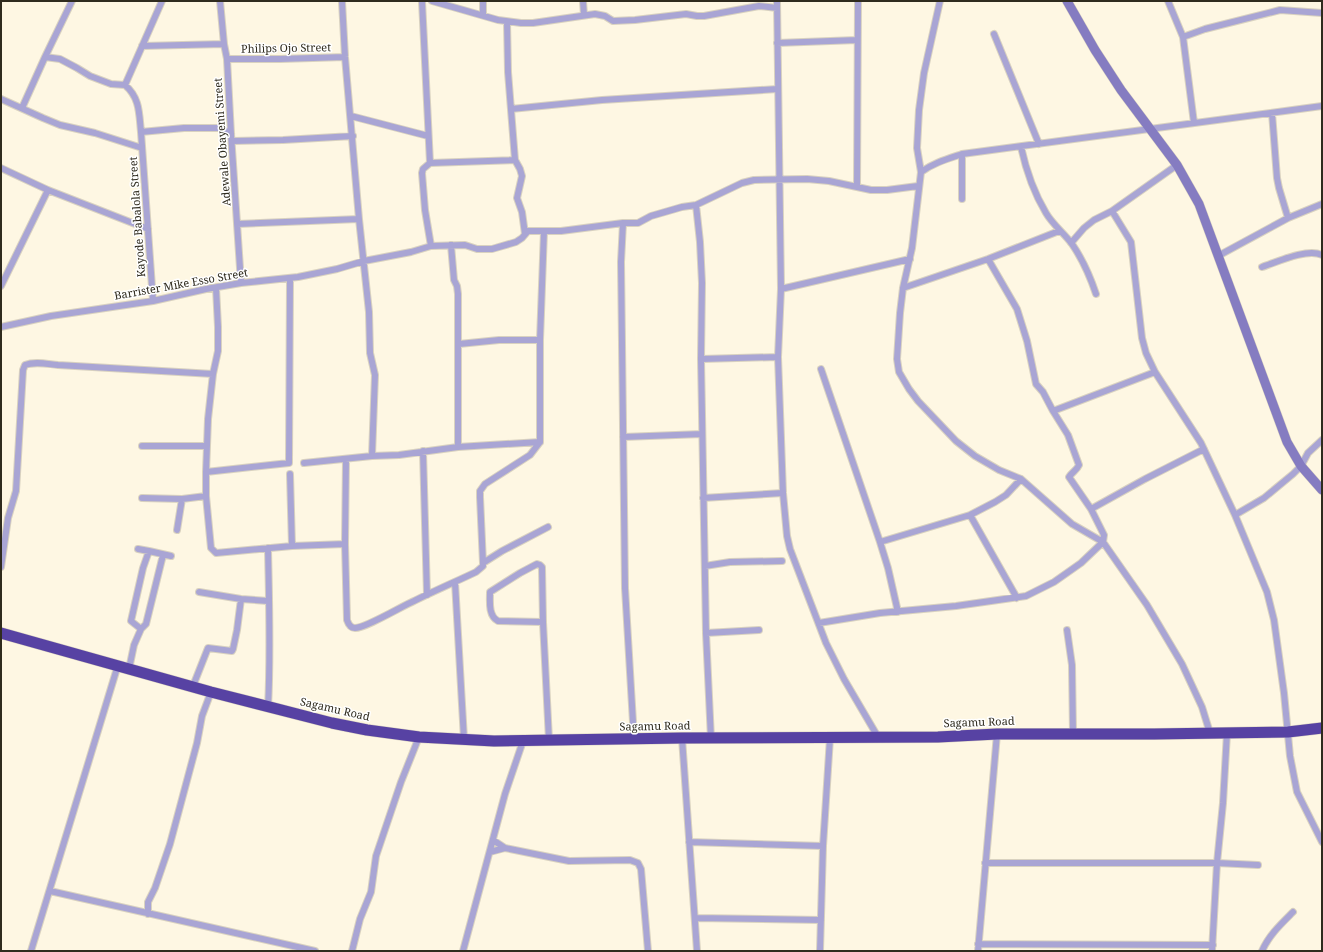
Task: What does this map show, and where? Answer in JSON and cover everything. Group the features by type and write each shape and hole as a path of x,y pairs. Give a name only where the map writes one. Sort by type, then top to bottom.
{"highway":[{"name":"Sagamu Road","path":"1,633 268,707 367,730 419,737 494,741 682,738 938,737 996,734 1056,735 1288,732 1322,728"}],"street":[{"path":"22,108 72,1"},
{"path":"45,57 60,59 90,76 111,84 125,85 162,1"},
{"name":"Adewale Obayemi Street","path":"220,1 227,59 241,283"},
{"path":"342,1 345,57 359,219 369,312 370,353 375,375 372,456"},
{"path":"422,1 430,163"},
{"path":"432,1 507,22 533,23 595,14 605,16 613,21 686,14 704,16 777,4 781,289 778,357 783,493 787,536 790,549 826,643 844,679 878,737"},
{"path":"483,1 483,15"},
{"path":"583,1 584,15"},
{"path":"857,188 858,1"},
{"path":"940,1 924,73 919,110 917,148 921,172 918,186 910,259 903,288 900,313 897,360 899,372 918,401 956,441 975,456 999,470 1021,479 1072,524 1103,542 1147,605 1182,664 1202,707 1210,733"},
{"path":"1067,1 1117,85 1149,130 1177,165 1199,204 1287,442 1301,466 1322,490"},
{"path":"1168,1 1183,37 1194,123"},
{"path":"1183,37 1205,29 1280,10 1322,13"},
{"path":"507,22 508,72 515,160 522,176 517,198 522,212 526,235"},
{"path":"994,34 1039,144"},
{"path":"778,43 857,40"},
{"path":"142,46 224,44"},
{"name":"Philips Ojo Street","path":"227,59 345,57"},
{"name":"Kayode Babalola Street","path":"125,85 136,98 141,132 153,301"},
{"path":"511,109 602,100 778,89"},
{"path":"1,99 60,124 142,148"},
{"path":"921,172 929,166 962,154 1322,106"},
{"path":"1272,113 1277,178 1288,218"},
{"path":"351,116 428,136"},
{"path":"220,128 230,117"},
{"path":"141,132 184,128 220,128 231,138 283,140 353,136"},
{"path":"1021,147 1036,195 1047,214 1071,243 1088,272 1096,294"},
{"path":"962,154 962,199"},
{"path":"431,246 425,210 423,169 430,163 515,160"},
{"path":"1071,243 1084,228 1094,220 1112,212 1177,165"},
{"path":"1,168 48,190 148,230"},
{"path":"346,459 345,544 347,620 349,625 355,628 379,619 480,570 483,566 480,497 482,487 484,484 530,456 540,442 540,340 544,231 561,231 623,223 638,223 651,216 682,207 696,205 742,183 754,180 813,179 871,190 886,190 918,186"},
{"path":"1,286 48,190"},
{"path":"1218,256 1288,218 1322,204"},
{"path":"696,205 702,282 700,359 706,633 711,738"},
{"path":"1112,212 1131,242 1142,338 1146,353 1154,372 1204,449 1235,515 1271,603 1278,643 1290,756 1297,792 1322,842"},
{"path":"237,224 359,219"},
{"path":"623,223 621,262 625,588 634,739"},
{"name":"Barrister Mike Esso Street","path":"1,327 51,316 153,301 241,283 290,278 411,252 431,246 465,245 477,249 492,248 516,242 526,235 528,231 544,231"},
{"path":"903,288 988,259 1060,231"},
{"path":"451,245 454,280 457,286 458,294 458,447"},
{"path":"1262,267 1301,254 1322,255"},
{"path":"781,289 910,259"},
{"path":"819,623 880,613 956,606 1026,596 1054,582 1082,563 1103,542 1103,530 1091,509 1069,477 1077,469 1079,462 1068,435 1052,411 1043,392 1036,384 1027,341 1017,309 988,259"},
{"path":"206,472 289,463 290,278"},
{"path":"216,288 218,351 213,374 206,446 206,496 211,548 216,553 292,546 345,544"},
{"path":"459,344 499,340 540,340"},
{"path":"700,359 778,357"},
{"path":"1,567 8,518 16,491 23,370 25,365 29,363 39,363 213,374"},
{"path":"821,369 880,542 888,568 898,612"},
{"path":"1052,411 1154,372"},
{"path":"623,437 702,434"},
{"path":"1235,515 1264,498 1294,474 1301,466 1308,453 1322,440"},
{"path":"304,463 372,456 399,455 458,447 540,442"},
{"path":"142,446 206,446"},
{"path":"1091,509 1146,478 1204,449"},
{"path":"423,451 427,595"},
{"path":"290,474 292,546"},
{"path":"880,542 970,515 1006,495 1021,479"},
{"path":"703,498 783,493"},
{"path":"142,498 182,499 206,496"},
{"path":"177,530 182,499"},
{"path":"970,515 1017,598"},
{"path":"483,563 502,551 548,527"},
{"path":"268,548 270,652 268,707"},
{"path":"138,549 171,556"},
{"path":"141,628 131,621 143,568 149,551"},
{"path":"129,669 134,645 141,628 146,624 163,555"},
{"path":"705,566 730,562 782,561"},
{"path":"543,622 498,621 493,619 491,614 490,592 537,564 542,567 543,622 549,740"},
{"path":"455,582 464,739"},
{"path":"199,592 241,599 268,601"},
{"path":"193,686 208,648 232,651 237,630 241,599"},
{"path":"706,633 759,630"},
{"path":"1067,630 1072,665 1073,734"},
{"path":"31,951 118,665"},
{"path":"148,914 148,902 156,888 170,844 198,743 202,716 211,692"},
{"path":"1308,730 1322,735"},
{"path":"996,734 978,948 1212,948 1227,733"},
{"path":"352,951 360,919 371,892 376,856 401,782 419,737"},
{"path":"682,738 697,951"},
{"path":"820,951 823,846 830,738"},
{"path":"463,951 505,794 523,741"},
{"path":"493,840 505,848 569,861 590,862 617,859 630,860 638,863 641,869 648,951"},
{"path":"689,842 823,846"},
{"path":"490,852 505,848"},
{"path":"985,863 1217,863 1258,865"},
{"path":"50,891 315,951"},
{"path":"1262,951 1278,926 1293,912"},
{"path":"694,918 821,920"}]}
